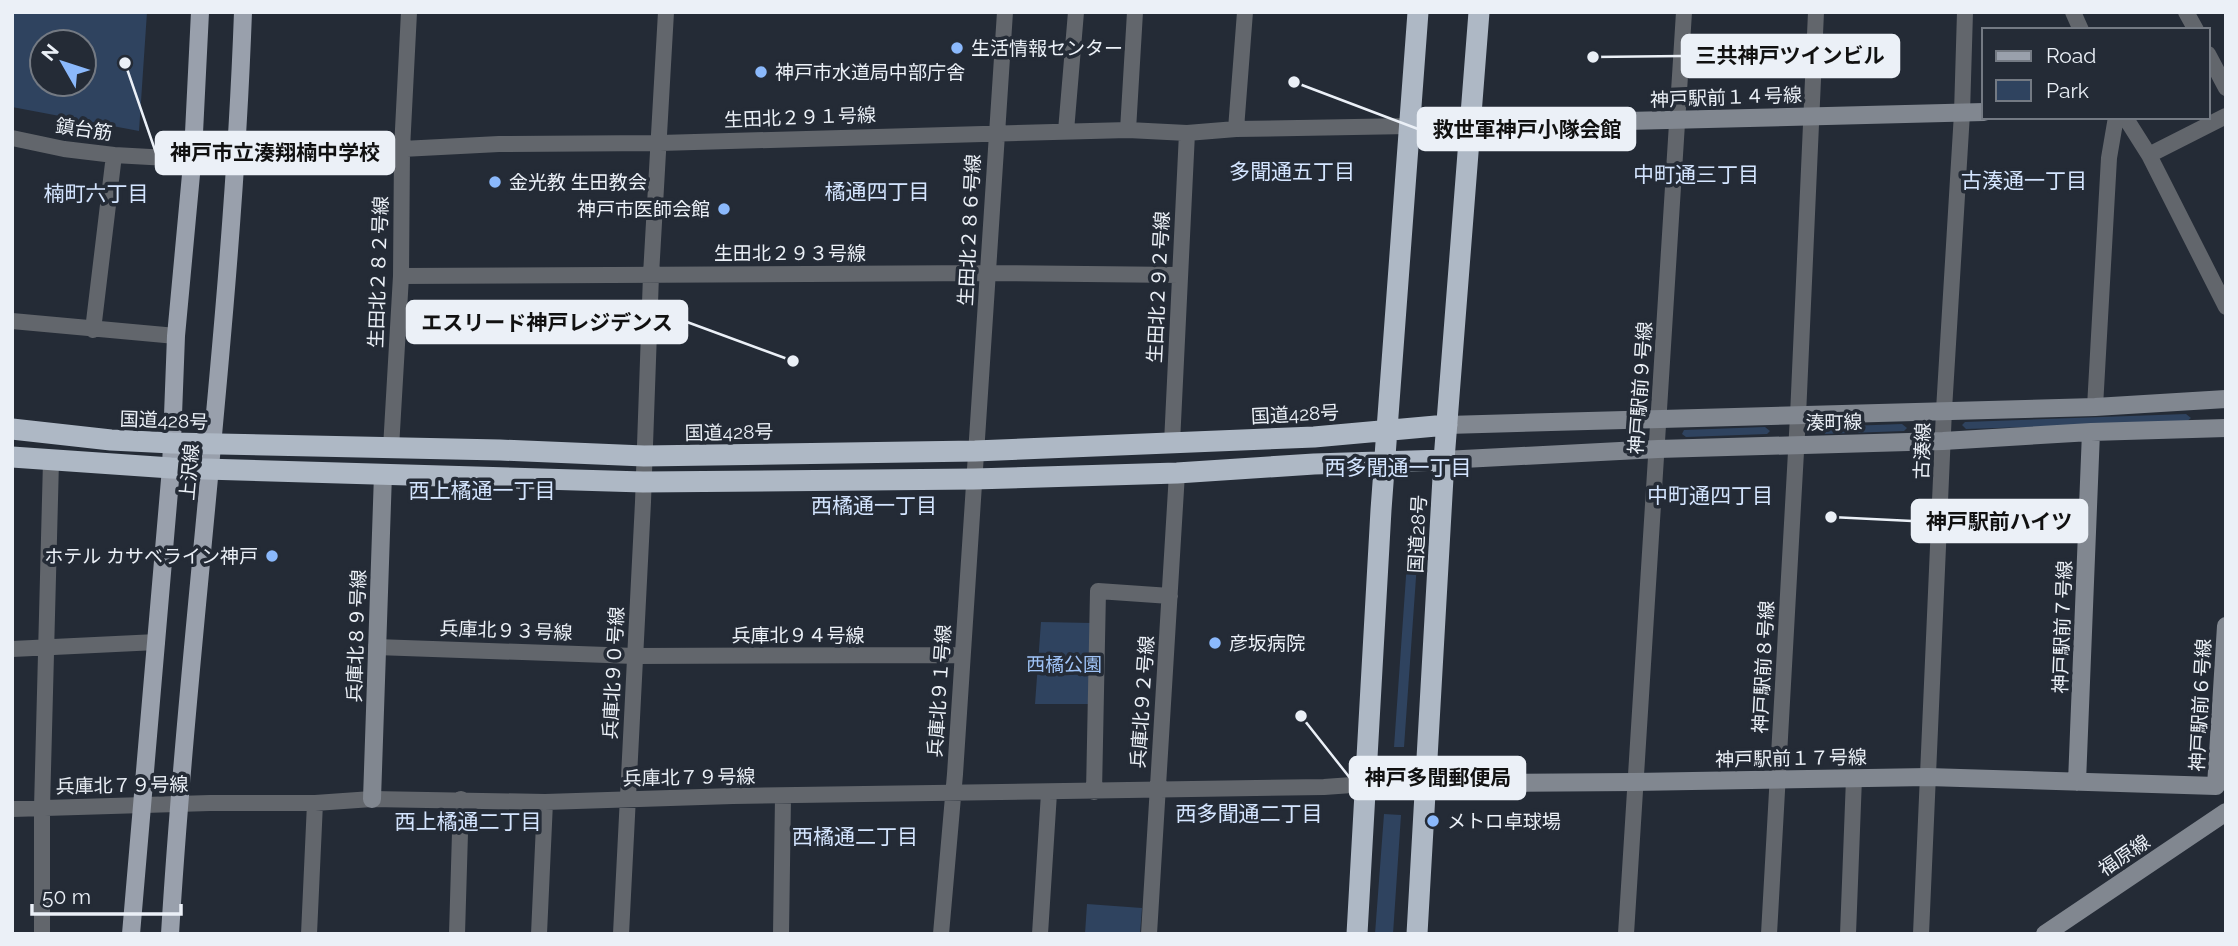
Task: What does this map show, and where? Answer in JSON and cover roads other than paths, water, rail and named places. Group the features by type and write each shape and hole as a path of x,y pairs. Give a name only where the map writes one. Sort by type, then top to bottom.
{"highway":[{"name":"国道28号","path":"1357,934 1384,463 1418,12"},
{"name":"国道28号","path":"1417,934 1444,460 1479,12"},
{"name":"国道428号","path":"12,429 111,440 213,445 644,456 975,451 1314,437 1447,425"},
{"path":"12,457 170,468 643,482 974,479 1177,473 1314,464 1444,460"}],"main road":[{"name":"上沢線","path":"131,934 172,443 176,336 193,153 200,12"},
{"name":"上沢線","path":"170,934 177,805 211,468 238,142 243,12"}],"street":[{"name":"生田北２８２号線","path":"391,448 401,276 402,149 409,12"},
{"name":"兵庫北９０号線","path":"621,934 651,275 666,12"},
{"name":"生田北２８６号線","path":"975,451 1005,12"},
{"path":"1066,131 1076,12"},
{"path":"1128,131 1135,12"},
{"path":"1236,129 1245,12"},
{"name":"神戸駅前９号線","path":"1626,934 1684,12"},
{"path":"1798,416 1816,12"},
{"name":"古湊線","path":"1921,934 1965,12"},
{"path":"2073,12 2080,28"},
{"path":"2186,12 2195,28"},
{"path":"2210,58 2226,88"},
{"name":"神戸駅前１４号線","path":"1469,125 1982,112"},
{"path":"2149,155 2226,116"},
{"path":"2095,407 2109,158 2116,119"},
{"path":"2126,119 2149,155 2226,307"},
{"name":"生田北２９１号線","path":"193,153 238,142 402,149 499,144 660,143 1066,131 1187,133 1236,129 1410,126"},
{"name":"生田北２９２号線","path":"1172,443 1187,133"},
{"name":"鎮台筋","path":"12,138 64,149 114,155 168,158 193,153"},
{"path":"93,330 114,155"},
{"name":"生田北２９３号線","path":"401,276 1179,275"},
{"path":"12,321 176,336"},
{"name":"湊町線","path":"1447,425 2095,407 2226,399"},
{"name":"神戸駅前８号線","path":"1769,934 1798,416"},
{"name":"湊町線","path":"1444,460 1658,449 1944,441 2091,432 2226,428"},
{"name":"神戸駅前７号線","path":"2077,782 2091,432"},
{"name":"兵庫北９１号線","path":"941,934 975,451"},
{"path":"42,934 42,808 51,461"},
{"name":"兵庫北９２号線","path":"1149,934 1177,473"},
{"name":"兵庫北８９号線","path":"372,799 383,474"},
{"path":"1094,792 1098,591 1171,596"},
{"name":"神戸駅前６号線","path":"2221,794 2226,626"},
{"path":"12,649 157,642"},
{"name":"兵庫北９３号線","path":"376,647 635,656"},
{"name":"兵庫北９４号線","path":"635,656 962,655"},
{"name":"神戸駅前１７号線","path":"1366,784 1928,777 2077,782 2221,794"},
{"path":"1848,934 1854,778"},
{"name":"兵庫北７９号線","path":"12,809 315,803 372,799 545,802 1366,784"},
{"path":"1040,934 1049,793"},
{"path":"782,934 783,797"},
{"path":"457,934 461,799"},
{"path":"539,934 545,802"},
{"path":"309,934 315,803"},
{"name":"福原線","path":"2045,934 2226,812"}],"place":[{"name":"生活情報センター","path":"957,48"},
{"name":"三共神戸ツインビル","path":"1593,57"},
{"name":"神戸市立湊翔楠中学校","path":"125,63"},
{"name":"神戸市水道局中部庁舎","path":"761,72"},
{"name":"救世軍神戸小隊会館","path":"1294,82"},
{"name":"金光教 生田教会","path":"495,182"},
{"name":"神戸市医師会館","path":"724,209"},
{"name":"エスリード神戸レジデンス","path":"793,361"},
{"name":"神戸駅前ハイツ","path":"1831,517"},
{"name":"ホテル カサベライン神戸","path":"272,556"},
{"name":"彦坂病院","path":"1215,643"},
{"name":"神戸多聞郵便局","path":"1301,716"},
{"name":"メトロ卓球場","path":"1433,821"}],"district":[{"name":"多聞通五丁目","path":"1292,172"},
{"name":"中町通三丁目","path":"1696,175"},
{"name":"古湊通一丁目","path":"2024,181"},
{"name":"橘通四丁目","path":"877,192"},
{"name":"楠町六丁目","path":"96,194"},
{"name":"西多聞通一丁目","path":"1398,468"},
{"name":"西上橘通一丁目","path":"482,491"},
{"name":"中町通四丁目","path":"1710,496"},
{"name":"西橘通一丁目","path":"874,506"},
{"name":"西多聞通二丁目","path":"1249,814"},
{"name":"西上橘通二丁目","path":"468,822"},
{"name":"西橘通二丁目","path":"855,837"}],"park label":[{"name":"西橘公園","path":"1064,664"}]}
